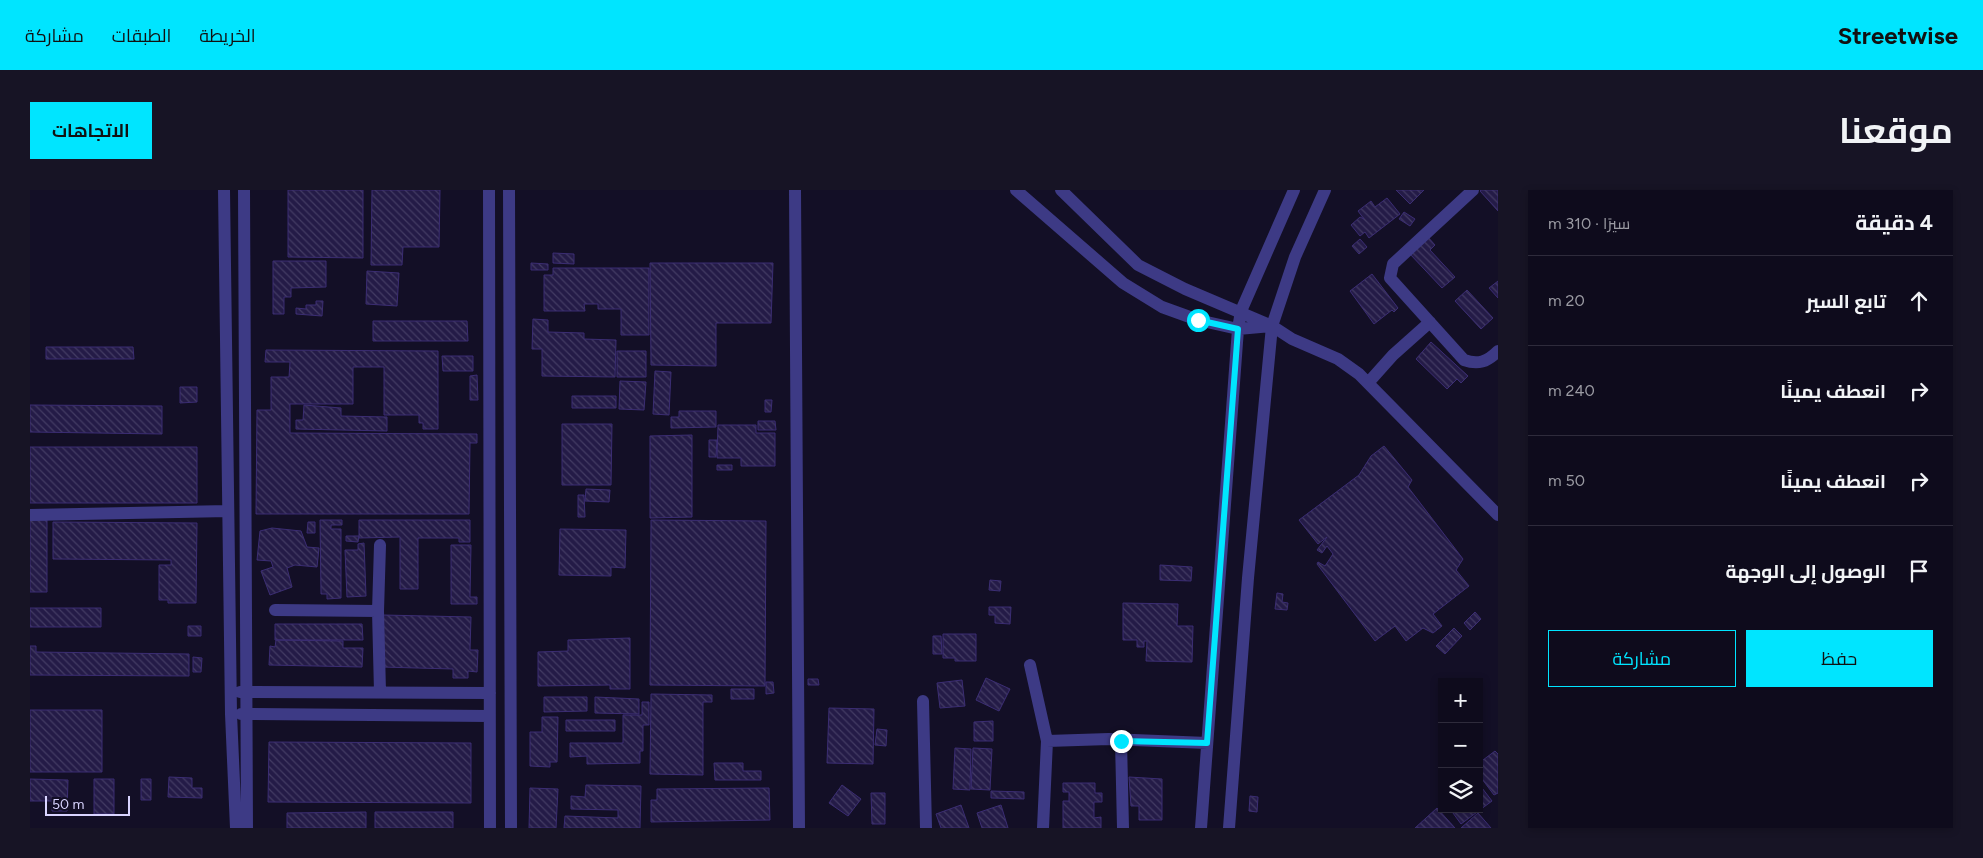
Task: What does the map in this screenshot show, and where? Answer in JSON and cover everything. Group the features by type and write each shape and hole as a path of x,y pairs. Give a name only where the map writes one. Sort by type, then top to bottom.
{"street":[{"path":"224,190 231,714 236,828"},
{"path":"244,190 248,692 247,828"},
{"path":"489,190 490,828"},
{"path":"509,190 511,828"},
{"path":"795,190 800,828"},
{"path":"1016,190 1123,283 1162,307 1198,320 1238,329 1272,326"},
{"path":"1061,190 1138,264 1185,289 1241,311 1272,326 1292,339 1338,359 1359,374 1498,515"},
{"path":"1201,828 1238,329 1241,311 1294,190"},
{"path":"1229,828 1248,578 1272,326 1295,257 1325,190"},
{"path":"1473,190 1393,264 1390,278 1464,360 1475,364 1489,360 1498,351"},
{"path":"1368,383 1393,355 1430,322"},
{"path":"30,515 228,511"},
{"path":"380,545 378,611 380,692"},
{"path":"275,610 378,611"},
{"path":"1030,665 1046,740 1044,828"},
{"path":"231,692 490,693"},
{"path":"923,701 926,828"},
{"path":"231,714 489,716"},
{"path":"1046,740 1108,739 1207,743"},
{"path":"1121,741 1123,828"}],"building":[{"path":"288,190 363,190 363,258 288,257"},
{"path":"372,190 440,190 439,247 403,247 402,265 371,265"},
{"path":"1396,190 1424,190 1410,204"},
{"path":"1498,190 1498,211 1480,191"},
{"path":"1387,198 1400,214 1369,238 1365,232 1360,236 1351,225 1360,217 1364,219 1358,211 1371,201 1375,207"},
{"path":"1404,212 1415,219 1410,226 1399,219"},
{"path":"1427,236 1435,245 1430,250 1455,277 1442,288 1409,253"},
{"path":"1360,239 1367,247 1359,254 1352,246"},
{"path":"553,253 574,254 574,264 553,263"},
{"path":"273,261 326,261 326,287 291,288 291,297 284,297 284,314 273,314"},
{"path":"531,263 548,264 548,270 531,270"},
{"path":"650,263 773,263 771,323 716,323 716,366 651,365"},
{"path":"553,268 649,268 649,335 621,335 621,309 598,309 598,304 584,304 585,311 544,311 544,275 553,275"},
{"path":"367,271 399,273 397,306 366,304"},
{"path":"1372,274 1398,308 1394,312 1392,310 1374,324 1350,291"},
{"path":"1498,281 1498,298 1489,288"},
{"path":"1467,290 1493,318 1481,329 1455,301"},
{"path":"316,301 323,301 322,316 296,314 296,308 306,309 306,305 316,305"},
{"path":"533,319 548,320 548,332 584,333 584,339 616,340 615,377 542,376 542,349 532,349"},
{"path":"373,321 467,321 468,341 373,341"},
{"path":"1431,342 1468,376 1461,383 1457,379 1447,389 1416,359"},
{"path":"46,347 133,347 134,359 46,359"},
{"path":"266,350 438,351 438,429 423,429 423,423 419,423 419,415 384,415 384,367 353,367 353,404 290,404 290,433 477,434 477,443 470,443 469,514 256,514 257,410 271,410 271,377 289,377 290,362 265,362"},
{"path":"617,351 646,351 646,377 617,377"},
{"path":"442,356 473,356 473,371 443,371"},
{"path":"655,371 671,372 669,415 653,414"},
{"path":"477,375 478,400 470,400 470,376"},
{"path":"620,381 646,382 644,410 619,409"},
{"path":"180,387 197,387 197,402 180,403"},
{"path":"572,396 616,396 616,408 572,408"},
{"path":"765,400 772,400 771,412 765,412"},
{"path":"30,405 162,406 162,434 30,432"},
{"path":"304,405 341,408 341,416 387,417 387,431 296,429 296,420 303,420"},
{"path":"679,411 716,411 716,427 671,428 671,417 679,417"},
{"path":"758,421 775,421 776,430 758,430"},
{"path":"562,424 612,424 611,485 562,485"},
{"path":"718,425 756,425 756,433 775,433 775,466 741,466 741,458 717,458"},
{"path":"692,435 692,517 650,518 650,436"},
{"path":"709,440 717,440 716,457 709,457"},
{"path":"1384,446 1412,480 1408,487 1463,559 1456,570 1469,586 1433,614 1442,626 1433,633 1423,628 1406,641 1395,626 1375,641 1317,564 1318,562 1325,566 1333,554 1327,546 1322,553 1317,550 1327,537 1318,544 1299,520 1359,475 1371,456"},
{"path":"30,447 197,447 197,503 30,503"},
{"path":"717,465 732,465 732,470 717,470"},
{"path":"586,489 610,490 609,502 585,501"},
{"path":"578,495 584,495 585,517 578,517"},
{"path":"30,520 47,520 47,592 30,592"},
{"path":"320,520 342,520 342,525 331,525 331,529 341,529 341,598 327,599 327,594 321,594"},
{"path":"359,520 470,520 470,542 459,542 459,538 418,538 418,589 400,589 400,537 359,538"},
{"path":"651,520 766,521 765,686 650,685"},
{"path":"53,522 197,523 196,603 168,603 168,600 159,600 159,565 171,565 171,560 53,559"},
{"path":"308,522 315,522 315,533 307,533"},
{"path":"272,528 301,531 307,547 319,548 317,567 295,565 287,568 292,587 270,595 261,571 273,567 271,561 257,560 260,531"},
{"path":"560,529 626,530 625,568 611,567 611,576 559,575"},
{"path":"346,536 359,536 358,542 346,541"},
{"path":"364,543 366,596 347,597 345,550 358,550 358,544"},
{"path":"451,545 471,545 470,597 477,597 477,604 451,604"},
{"path":"1160,565 1192,567 1191,581 1160,580"},
{"path":"990,580 1001,581 1000,591 989,590"},
{"path":"1277,593 1283,594 1282,602 1288,603 1287,610 1275,609"},
{"path":"1123,603 1178,604 1177,626 1193,626 1192,662 1146,661 1147,641 1144,641 1144,647 1137,647 1137,640 1123,640"},
{"path":"989,607 1011,607 1010,624 995,623 995,615 989,615"},
{"path":"30,608 101,608 101,627 30,627"},
{"path":"1475,612 1481,619 1470,630 1464,623"},
{"path":"383,615 471,617 470,650 478,650 477,672 468,671 468,678 453,678 453,669 381,667"},
{"path":"275,624 362,624 363,640 275,640"},
{"path":"188,626 201,626 201,636 188,636"},
{"path":"1454,628 1462,636 1445,654 1436,646"},
{"path":"943,634 976,634 976,661 955,661 955,658 943,658"},
{"path":"933,636 941,636 942,654 933,654"},
{"path":"630,638 630,689 610,689 610,685 538,686 538,652 568,651 568,640"},
{"path":"276,640 343,641 343,648 363,648 362,667 269,665 270,646 275,647"},
{"path":"30,646 36,646 36,652 189,654 189,676 30,675"},
{"path":"193,657 202,658 201,672 193,672"},
{"path":"986,678 1010,689 999,711 976,700"},
{"path":"808,679 818,679 819,685 808,685"},
{"path":"962,680 965,706 940,708 937,683"},
{"path":"766,682 773,682 774,693 766,694"},
{"path":"731,689 754,689 754,699 731,699"},
{"path":"651,694 712,695 712,702 703,702 703,775 650,774"},
{"path":"544,697 587,697 587,711 544,712"},
{"path":"595,697 639,699 639,714 595,713"},
{"path":"642,702 649,702 649,725 643,725 643,751 640,751 640,763 587,764 587,756 570,757 570,743 623,743 623,715 642,715"},
{"path":"829,708 874,709 873,764 827,763"},
{"path":"30,710 102,710 102,772 30,772"},
{"path":"542,717 558,717 557,762 550,762 550,767 530,766 530,732 542,732"},
{"path":"566,720 615,720 615,731 566,731"},
{"path":"993,721 993,741 974,741 974,722"},
{"path":"877,729 887,730 886,746 875,745"},
{"path":"269,742 471,743 471,803 268,802"},
{"path":"955,748 971,749 970,790 953,789"},
{"path":"973,748 992,749 990,790 971,789"},
{"path":"1495,751 1498,754 1498,793 1494,795 1483,780 1483,760"},
{"path":"714,763 743,763 743,771 761,771 761,780 715,780"},
{"path":"169,777 192,778 192,788 202,788 202,798 168,797"},
{"path":"1129,777 1162,779 1162,820 1139,820 1139,806 1131,806"},
{"path":"30,779 68,780 67,811 52,811 52,801 30,801"},
{"path":"94,779 114,779 114,814 94,814"},
{"path":"141,779 151,779 151,800 141,800"},
{"path":"1063,783 1095,783 1095,793 1102,793 1102,802 1094,802 1094,818 1101,817 1101,828 1063,828 1063,801 1069,801 1069,792 1063,792"},
{"path":"586,785 641,786 640,828 564,828 565,816 618,818 618,810 571,809 571,796 585,797"},
{"path":"842,785 861,799 848,816 829,803"},
{"path":"530,788 558,789 556,828 529,828"},
{"path":"769,788 770,820 651,822 651,800 657,800 657,789"},
{"path":"1483,789 1492,801 1483,808"},
{"path":"991,791 1024,792 1024,799 991,798"},
{"path":"871,793 885,793 885,824 872,824"},
{"path":"1250,796 1258,797 1257,812 1249,811"},
{"path":"961,805 969,828 941,828 936,814"},
{"path":"1001,805 1008,828 982,828 977,813"},
{"path":"1437,808 1438,813 1442,813 1455,828 1415,828"},
{"path":"366,812 366,828 287,828 287,813"},
{"path":"375,812 453,812 453,828 375,828"},
{"path":"1453,813 1476,813 1461,824"},
{"path":"1478,813 1491,828 1461,828"}],"route":[{"path":"1121,741 1207,743 1238,329 1198,320"}]}
